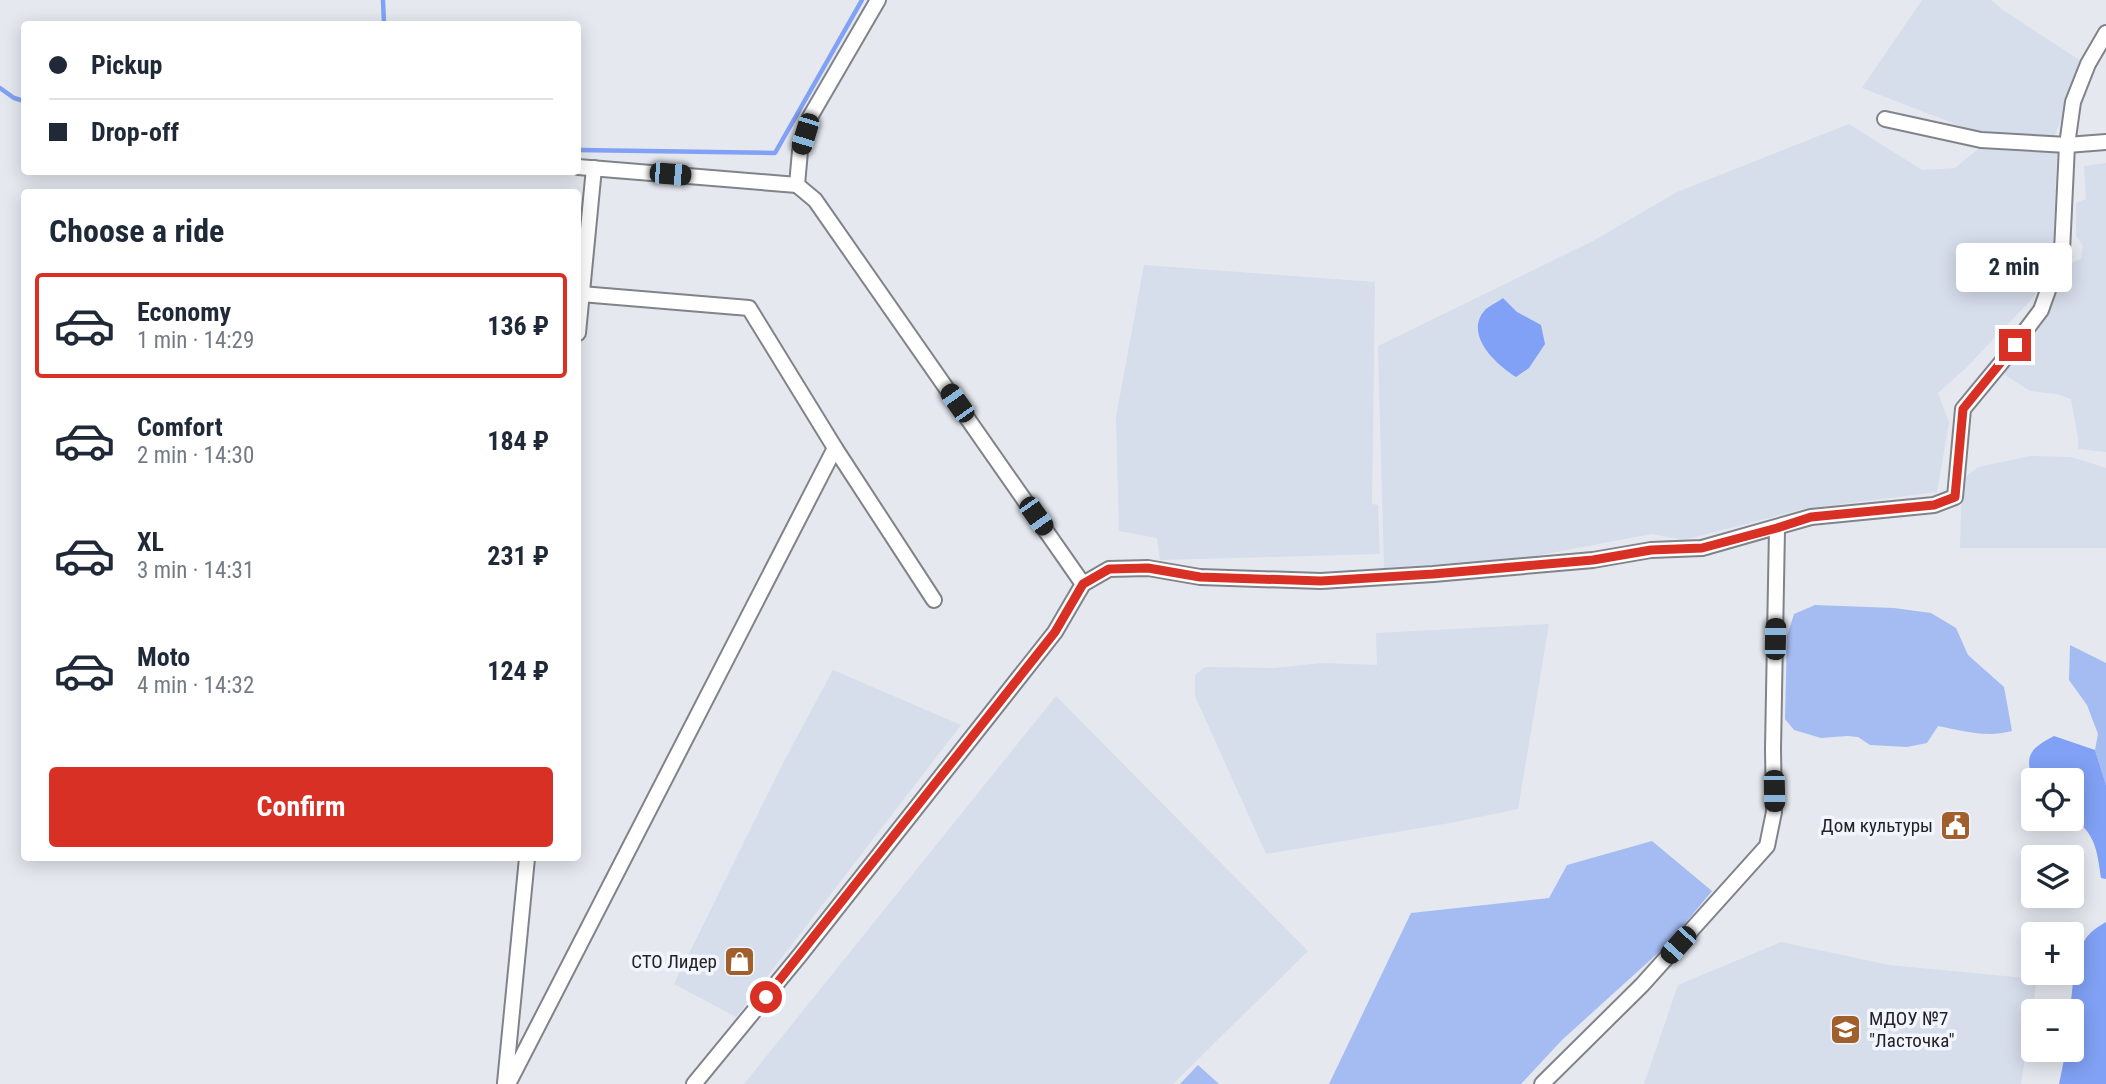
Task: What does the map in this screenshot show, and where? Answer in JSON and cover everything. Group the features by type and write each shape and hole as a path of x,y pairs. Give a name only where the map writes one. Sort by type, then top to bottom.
{"street":[{"path":"797,185 800,151 810,117 878,0"},
{"path":"694,1084 800,955 1055,632 1083,584 1109,569 1148,568 1200,577 1321,581 1433,574 1593,560 1651,550 1702,548 1811,517 1934,505 1955,497 1963,409 2041,310 2062,251 2065,145 2073,102 2088,64 2106,33"},
{"path":"1885,119 1981,139 2065,145 2106,142"},
{"path":"581,167 797,185 815,200 1083,584"},
{"path":"594,168 581,294 749,308 835,448 934,600"},
{"path":"507,1084 835,448"},
{"path":"1542,1084 1642,985 1767,846 1774,812 1777,528"},
{"path":"507,1084 527,861"}],"shaded area":[{"path":"1922,0 1991,0 2084,63 2054,137 1976,132 1862,88"},
{"path":"1849,124 1922,170 1955,168 1978,149 2057,153 2053,245 2030,268 2042,283 2030,301 1966,368 1938,393 1949,422 1937,492 1803,509 1684,540 1651,534 1525,558 1384,568 1378,346 1593,241 1677,192"},
{"path":"2106,163 2106,452 2078,449 2071,399 2030,391 2002,373 2041,322 2073,262 2081,259 2083,246 2076,236 2076,203 2086,199 2084,166"},
{"path":"1144,265 1375,282 1372,504 1378,505 1380,554 1160,560 1157,538 1119,531 1116,417"},
{"path":"1503,298 1517,312 1541,325 1545,344 1529,368 1516,377 1492,357 1480,339 1478,329 1479,320 1485,310"},
{"path":"2031,456 2071,457 2106,468 2106,548 1960,548 1962,479 1978,467"},
{"path":"1815,605 1894,608 1931,613 1956,628 1968,655 2004,687 2012,731 1984,734 1938,726 1927,743 1907,747 1870,745 1858,737 1821,738 1794,730 1785,719 1787,636 1794,614"},
{"path":"1549,624 1518,809 1266,854 1195,696 1195,675 1205,667 1274,668 1323,663 1377,665 1376,633"},
{"path":"2070,645 2106,663 2106,785 2095,750 2098,734 2087,705 2069,680"},
{"path":"833,670 961,725 736,1017 674,984 783,763"},
{"path":"1056,696 1308,951 1173,1084 744,1084"},
{"path":"2054,736 2095,750 2106,785 2106,879 2101,878 2096,851 2084,828 2084,768 2029,768 2031,754 2039,745"},
{"path":"1652,841 1712,891 1668,944 1562,1040 1521,1084 1329,1084 1411,913 1549,898 1567,865"},
{"path":"2106,922 2106,1084 2059,1084 2064,1062 2084,1062 2084,999 2071,999 2073,985 2084,985 2084,941 2092,931"},
{"name":"МДОУ №7 \"Ласточка\"","path":"1781,942 1889,965 2021,977 2021,985 2036,985 2034,999 2021,999 2021,1062 2024,1062 2021,1084 1644,1084 1678,985"},
{"path":"1198,1065 1219,1084 1180,1084"}],"waterway":[{"path":"383,0 384,21"},
{"path":"581,150 775,153 862,0"},
{"path":"0,88 21,100"}],"place":[{"name":"Дом культуры","path":"1956,825"},
{"name":"СТО Лидер","path":"740,961"},
{"name":"МДОУ №7 \"Ласточка\"","path":"1846,1029"}],"route":[{"path":"766,997 1055,632 1083,584 1109,569 1148,568 1200,577 1321,581 1433,574 1593,560 1651,550 1702,548 1811,517 1934,505 1955,497 1963,409 2015,345"}]}
